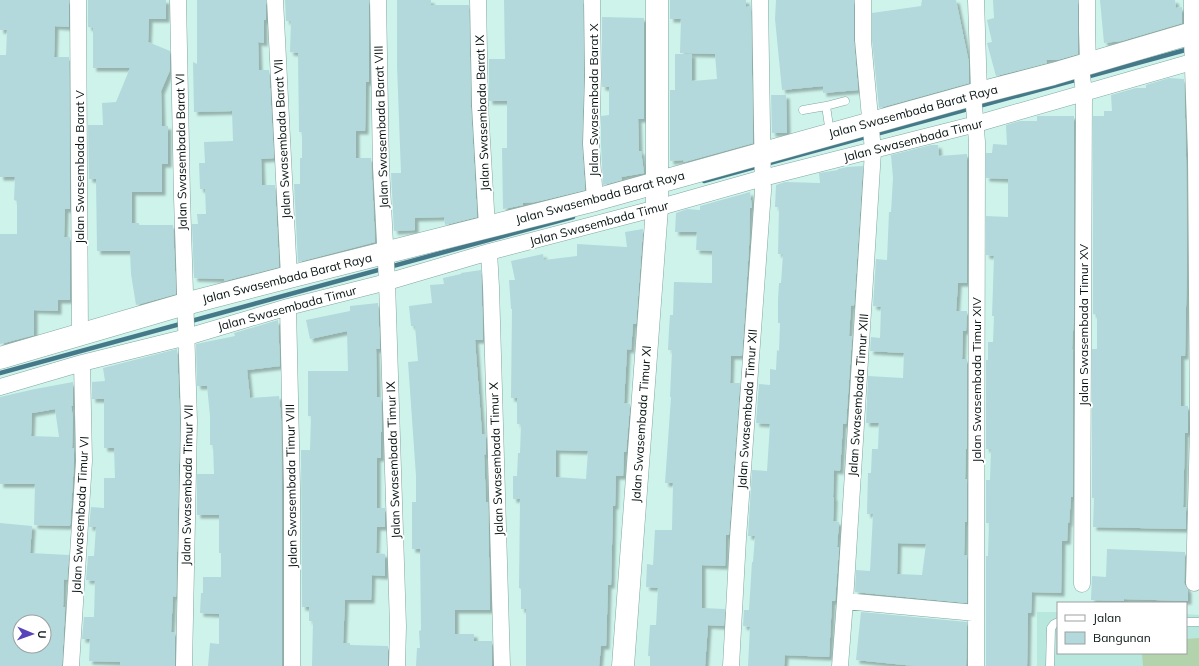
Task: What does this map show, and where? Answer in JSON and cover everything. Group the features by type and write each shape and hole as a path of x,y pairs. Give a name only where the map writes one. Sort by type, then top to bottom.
{"street":[{"name":"Jalan Swasembada Barat V","path":"78,0 80,335"},
{"name":"Jalan Swasembada Barat VI","path":"178,0 181,182 186,307"},
{"name":"Jalan Swasembada Barat VII","path":"275,0 289,277"},
{"name":"Jalan Swasembada Barat VIII","path":"378,0 381,167 386,256"},
{"name":"Jalan Swasembada Barat IX","path":"478,0 480,106 487,227"},
{"name":"Jalan Swasembada Barat X","path":"592,0 593,76 591,144 595,200"},
{"name":"Jalan Swasembada Timur XI","path":"623,666 657,196 657,0"},
{"name":"Jalan Swasembada Timur XII","path":"731,666 738,538 763,176 760,0"},
{"name":"Jalan Swasembada Timur XIII","path":"840,666 873,148 863,40 863,0"},
{"name":"Jalan Swasembada Timur XIV","path":"976,0 976,666"},
{"name":"Jalan Swasembada Timur XV","path":"1082,584 1083,66 1087,30 1087,0"},
{"path":"1192,0 1195,59 1198,423 1194,583"},
{"name":"Jalan Swasembada Barat Raya","path":"0,358 289,277 386,256 487,227 595,200 657,196 762,155 831,134 871,126 975,95 1194,34"},
{"name":"Jalan Swasembada Timur","path":"0,387 288,306 489,252 657,196 763,176 873,148 1084,93 1195,59"},
{"name":"Jalan Swasembada Timur X","path":"489,252 492,295 502,666"},
{"name":"Jalan Swasembada Timur IX","path":"386,256 398,626 397,666"},
{"name":"Jalan Swasembada Timur VIII","path":"288,306 292,489 292,666"},
{"name":"Jalan Swasembada Timur VII","path":"184,666 189,421 186,307"},
{"name":"Jalan Swasembada Timur VI","path":"71,666 84,461 82,363"},
{"path":"845,601 976,613"}],"lane":[{"path":"803,110 845,102"},
{"path":"826,106 831,134"},
{"path":"1187,622 1199,622"},
{"path":"1050,666 1051,628 1057,623"}],"shaded area":[{"path":"1037,612 1057,612 1057,654 1187,654 1187,614 1199,615 1199,666 1037,666"}],"green space":[{"path":"1199,638 1199,666 1143,666 1142,654 1187,654 1187,639"}],"building":[{"path":"0,0 69,0 69,27 55,26 54,57 69,57 70,209 65,209 64,237 70,237 70,300 58,300 58,311 34,310 34,335 0,344 0,234 17,234 17,201 14,200 15,177 0,177 0,55 6,55 7,30 0,30"},
{"path":"88,0 166,0 166,19 149,19 148,42 170,51 170,70 161,91 162,126 168,126 168,164 162,164 162,192 132,192 132,223 139,223 139,225 173,225 176,294 136,305 131,274 130,251 97,251 96,179 89,179 88,125 103,125 102,103 116,102 130,68 93,68 93,28 88,27"},
{"path":"197,0 266,0 264,43 258,42 259,70 269,70 274,158 261,159 262,185 275,185 279,267 224,281 224,279 194,278 192,224 198,224 197,214 206,214 205,189 200,189 199,163 205,163 204,142 233,141 232,111 194,112 193,62 197,64"},
{"path":"285,0 369,0 369,82 366,82 365,131 356,131 356,158 371,158 375,242 298,262 294,184 300,184 302,132 299,132 298,53 290,52 291,21 286,21"},
{"path":"397,0 431,0 431,5 469,5 471,107 477,217 445,225 444,217 415,218 415,230 394,231 391,173 401,173 397,66"},
{"path":"504,0 583,0 584,76 582,144 585,190 535,202 523,203 523,205 503,209 502,148 507,148 507,101 489,101 489,59 505,59"},
{"path":"670,0 746,0 746,7 751,6 753,143 684,162 683,160 670,161 670,90 675,90 675,54 692,54 692,81 717,79 715,54 680,53 681,19 670,19"},
{"path":"776,0 854,0 854,41 858,90 823,93 823,86 782,90 775,19"},
{"path":"922,0 956,0 969,63 969,83 879,108 872,40 872,13 921,6"},
{"path":"993,0 1078,0 1078,54 1057,60 1046,60 1047,63 996,76 987,43 992,42 987,20 994,18"},
{"path":"1100,0 1175,0 1176,8 1182,7 1182,23 1121,41 1104,43"},
{"path":"602,17 644,18 644,119 638,119 639,151 641,151 644,173 621,177 622,180 603,185 601,116 609,115 609,87 602,87"},
{"path":"1169,78 1184,79 1187,258 1185,356 1181,356 1181,406 1188,406 1188,433 1185,433 1183,507 1186,507 1186,529 1093,527 1092,349 1097,349 1097,315 1093,314 1093,116 1104,116 1104,111 1112,111 1111,95 1136,88 1146,88 1146,85"},
{"path":"771,95 786,95 787,133 772,133"},
{"path":"1037,116 1074,116 1074,314 1072,349 1073,497 1071,497 1067,541 1062,541 1061,593 1032,592 1031,613 1028,613 1027,666 986,666 986,556 988,556 989,523 986,523 986,480 990,480 991,449 986,449 986,360 988,360 988,342 993,342 994,316 992,316 994,256 986,255 986,216 1008,217 1008,179 986,178 986,153 992,153 993,144 1007,145 1006,125 1020,121 1037,121"},
{"path":"931,145 938,145 939,156 967,154 967,283 958,283 956,311 967,311 966,331 963,331 962,359 967,359 967,449 965,479 967,479 967,522 965,522 964,555 967,555 967,603 855,592 856,570 870,571 873,514 867,514 868,473 871,473 872,449 878,449 879,423 866,423 868,376 903,378 904,353 870,351 871,337 880,338 881,307 873,306 876,259 887,260 889,212 891,212 893,178 891,155","holes":["898,543 926,544 922,575 897,574"]},
{"path":"863,166 854,306 851,305 849,336 852,336 846,424 843,424 840,471 834,470 833,521 839,522 837,547 839,547 835,601 832,601 829,657 785,655 784,666 748,666 750,627 743,626 744,610 749,610 755,536 748,536 752,470 767,471 770,424 756,423 759,384 770,385 770,369 776,370 777,350 779,351 780,323 778,323 778,300 783,254 778,254 779,207 775,207 776,185 785,182 820,183 819,173 847,167"},
{"path":"750,192 752,208 750,208 742,356 731,356 730,383 740,383 729,535 726,535 725,566 702,565 702,608 725,609 724,626 708,625 705,666 650,666 650,656 648,656 650,625 656,625 658,588 646,587 647,564 653,565 655,530 672,530 673,483 665,483 671,397 672,350 668,350 670,315 673,315 674,282 712,283 712,251 696,250 697,232 675,232 676,213 687,209 700,210 700,206"},
{"path":"643,229 636,324 633,324 631,350 627,349 624,403 630,404 626,452 624,452 623,476 616,476 615,506 613,506 611,585 608,585 606,646 601,646 599,666 526,666 526,609 521,609 521,589 519,588 520,499 513,499 513,476 517,476 518,453 520,453 521,424 517,424 517,398 511,398 512,309 509,280 515,280 511,261 543,254 544,260 577,256 577,244 627,247 625,232","holes":["556,450 588,451 586,479 556,477"]},
{"path":"481,270 483,340 475,340 482,434 486,434 486,454 484,455 486,502 488,502 490,610 455,610 455,634 474,634 474,641 492,641 492,666 416,666 417,648 420,648 419,631 421,630 420,549 412,549 412,502 416,502 416,476 408,362 418,361 415,326 411,326 409,306 432,303 430,285 444,284 443,278"},
{"path":"378,303 380,349 376,349 377,397 381,397 382,432 381,458 377,458 377,508 385,508 385,527 377,527 376,553 385,554 385,576 372,575 371,600 345,600 343,643 350,643 350,645 388,646 388,666 312,666 313,621 309,621 309,607 302,607 301,450 310,450 311,416 308,416 308,371 348,371 347,331 310,339 306,320 350,311 350,306"},
{"path":"278,320 280,366 247,370 250,398 279,396 281,418 282,489 282,666 208,666 210,643 219,644 219,614 200,613 201,593 203,593 203,577 221,577 221,553 219,553 219,515 197,515 197,474 214,474 213,445 210,445 210,416 207,386 197,386 196,344 235,336 234,333"},
{"path":"177,349 180,421 176,597 173,596 171,632 175,632 175,666 120,666 120,662 89,661 90,639 82,639 84,617 94,617 95,581 86,580 88,556 94,556 96,527 89,527 91,507 104,508 104,478 115,478 114,448 104,448 104,399 92,399 92,382 105,381 103,368"},
{"path":"73,382 73,406 71,406 73,417 72,448 74,448 74,461 70,526 34,525 35,484 0,484 0,397","holes":["55,409 59,437 31,436 32,413"]},
{"path":"0,523 32,526 30,553 69,555 67,580 64,579 63,607 65,607 62,666 0,666"},
{"path":"1107,549 1185,552 1184,583 1188,590 1188,601 1124,599 1124,601 1091,600 1092,576 1106,577"},
{"path":"861,612 967,622 966,666 915,666 856,660"}],"waterway":[{"path":"704,181 1189,49"},
{"path":"0,373 573,217"}]}
